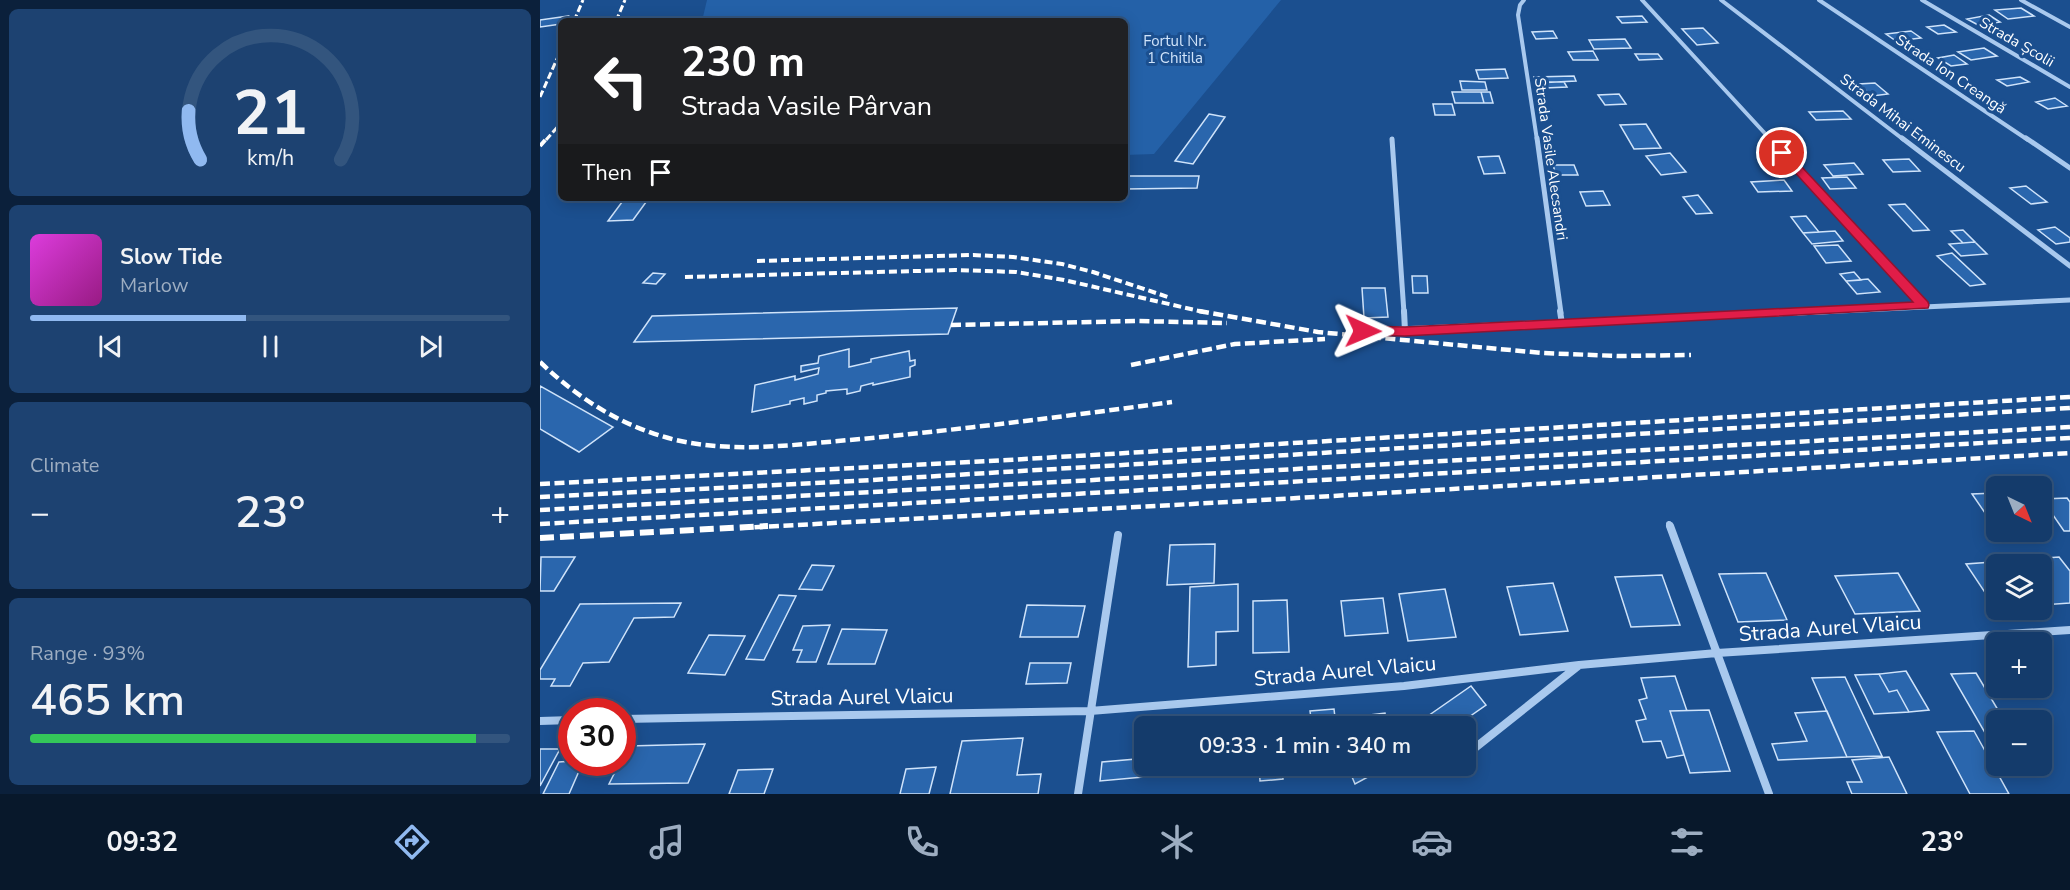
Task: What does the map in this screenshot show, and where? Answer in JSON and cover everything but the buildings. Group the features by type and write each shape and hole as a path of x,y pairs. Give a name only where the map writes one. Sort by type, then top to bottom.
{"street":[{"name":"Strada Vasile Alecsandri","path":"1524,0 1520,5 1518,15 1544,184 1562,324"},
{"path":"1642,0 1923,305"},
{"name":"Strada Mihai Eminescu","path":"1721,0 2070,266"},
{"name":"Strada Ion Creangă","path":"1819,0 2070,168"},
{"name":"Strada Școlii","path":"1922,0 2070,87"},
{"path":"2020,0 2070,27"},
{"path":"1392,139 1405,331"},
{"path":"1363,331 1405,331 1923,305 2070,300"},
{"path":"1669,524 1769,794"},
{"path":"1078,794 1118,536"},
{"name":"Strada Aurel Vlaicu","path":"636,719 1090,711 1404,686 1579,665 1717,653 2070,630"},
{"path":"1476,747 1579,665"},
{"path":"540,721 558,720"}],"green space":[{"name":"Fortul Nr. 1 Chitila","path":"707,0 1281,0 1154,154 1128,155 1128,18 703,18"}],"railway":[{"path":"575,18 583,0"},
{"path":"617,18 625,0"},
{"path":"540,97 558,57"},
{"path":"546,140 558,126"},
{"path":"540,146 547,138"},
{"path":"757,261 973,255 1013,257 1062,264 1093,272 1171,298"},
{"path":"685,277 955,270 1016,272 1064,280 1200,311"},
{"path":"1200,311 1318,332 1542,353 1618,356 1691,355"},
{"path":"1200,311 1208,313"},
{"path":"951,325 1137,321 1227,323"},
{"path":"1131,365 1235,344 1325,339"},
{"path":"540,362 586,400 637,428 676,440 722,446 768,447 861,439 1172,402"},
{"path":"540,484 1008,460 2070,397"},
{"path":"540,497 855,481 2070,408"},
{"path":"540,510 2070,427"},
{"path":"540,524 2070,438"},
{"path":"740,528 2070,453"},
{"path":"540,538 768,526"}],"route":[{"path":"1363,331 1405,331 1923,305 1782,153"}]}
